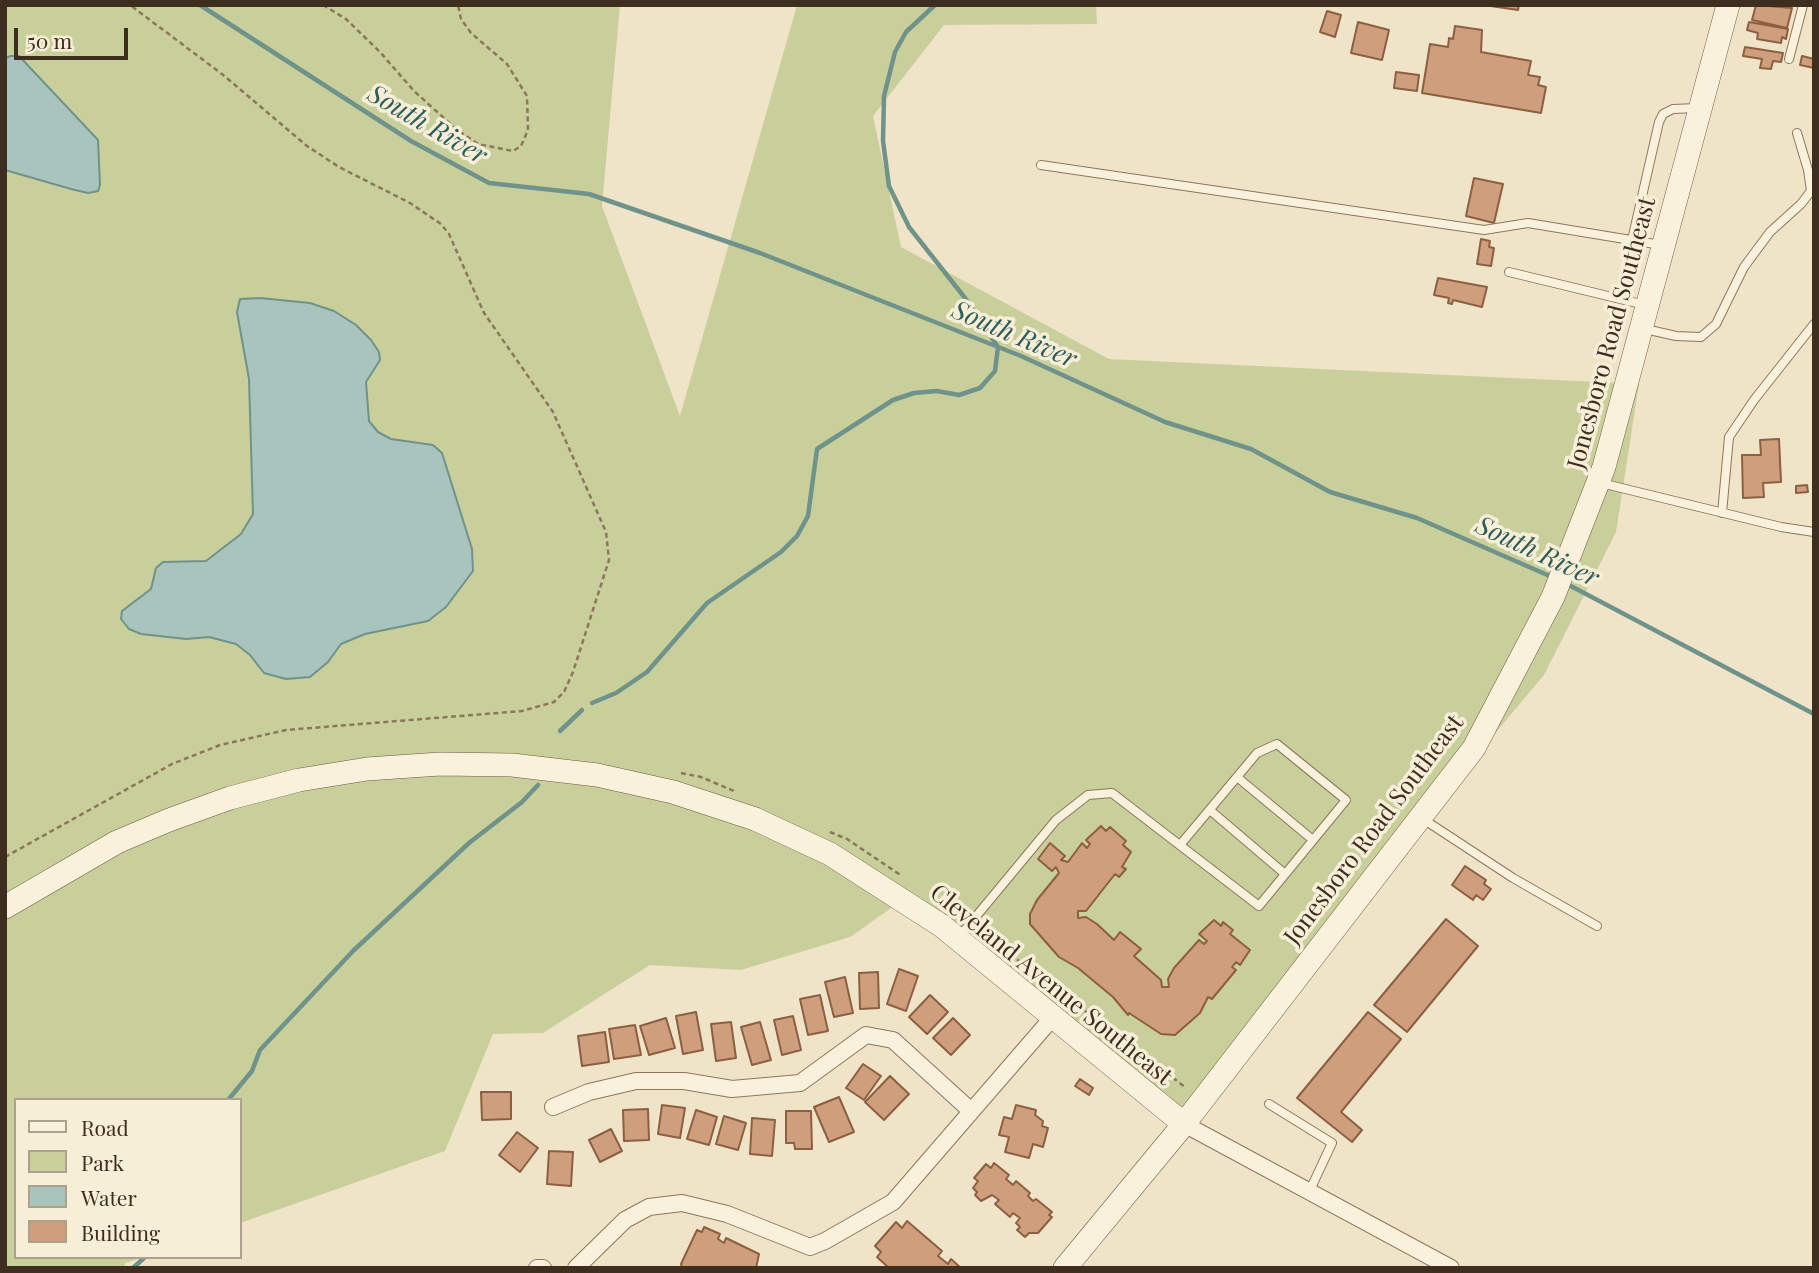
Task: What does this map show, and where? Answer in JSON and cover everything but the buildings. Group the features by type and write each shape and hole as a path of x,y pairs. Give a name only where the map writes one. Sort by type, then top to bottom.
{"main road":[{"name":"Jonesboro Road Southeast","path":"1065,1268 1184,1124 1474,748 1553,597 1599,482 1728,5"},
{"name":"Cleveland Avenue Southeast","path":"5,907 117,842 230,798 299,780 366,769 440,764 512,765 610,778 673,792 755,819 830,854 964,931 1053,1017 1184,1124"}],"street":[{"path":"576,1268 625,1220 649,1207 682,1203 727,1214 810,1247 817,1244 893,1202 970,1110 1018,1061 1053,1017"},
{"path":"553,1107 589,1092 636,1082 684,1081 732,1089 800,1083 866,1035 893,1040 970,1110"},
{"name":"Cleveland Avenue Southeast","path":"1184,1124 1451,1268"},
{"path":"537,1268 544,1268"}],"lane":[{"path":"1789,59 1803,5"},
{"path":"1632,240 1663,114 1673,109 1701,107"},
{"path":"1642,328 1676,336 1701,337 1716,324 1744,267 1770,232 1801,204 1811,191 1797,133"},
{"path":"1041,165 1484,230 1528,223 1664,245"},
{"path":"1509,272 1648,305"},
{"path":"1722,513 1729,437 1754,400 1814,324"},
{"path":"1599,482 1722,513 1814,532"},
{"path":"964,931 1056,820 1088,795 1112,793 1259,906 1346,800 1277,744 1257,753 1180,845"},
{"path":"1237,777 1313,840"},
{"path":"1211,811 1285,874"},
{"path":"1420,817 1513,878 1597,926"},
{"path":"1269,1104 1332,1143 1310,1191"}],"path":[{"path":"5,857 172,764 220,745 286,730 522,711 554,702 564,692 573,672 609,560 602,522 553,412 484,313 449,234 440,224 307,146 222,75 130,5"},
{"path":"323,5 346,19 414,91 456,129 478,144 513,151 521,146 528,130 527,96 507,64 471,33 461,19 458,5"},
{"path":"674,772 701,777 738,792"},
{"path":"822,828 847,839 909,881"},
{"path":"964,931 1185,1087"}],"green space":[{"path":"5,5 620,5 602,206 680,416 797,5 1096,5 1097,24 944,25 873,116 901,247 1109,359 1639,384 1616,532 1544,675 1354,901 1190,1120 953,931 894,906 850,937 741,970 650,965 543,1033 493,1034 445,1151 242,1222 242,1098 14,1098 14,1259 137,1259 125,1263 124,1268 5,1268"}],"water":[{"path":"19,56 98,140 98,191 88,193 5,170 5,58"},
{"path":"260,298 310,303 334,311 356,325 371,340 379,352 380,360 366,382 369,421 378,432 391,439 433,445 442,453 472,549 473,571 446,607 428,621 365,634 341,644 328,662 310,677 286,679 264,673 250,655 236,644 209,637 186,639 141,634 129,629 121,619 122,611 151,589 156,568 163,562 206,561 241,534 253,514 249,379 237,312 240,299"}],"waterway":[{"name":"South River","path":"200,5 411,141 489,183 589,194 760,253 1021,356 1165,422 1251,449 1330,492 1417,518 1552,577"},
{"path":"592,703 616,693 647,672 707,603 781,552 797,536 808,516 817,449 893,400 914,393 937,391 959,395 980,388 995,371 998,347 965,298 909,227 889,186 883,141 884,96 895,52 906,32 935,5"},
{"name":"South River","path":"1567,584 1814,714"},
{"path":"560,731 582,710"},
{"path":"230,1098 252,1071 260,1050 353,951 469,843 522,802 538,785"},
{"path":"133,1268 143,1259"}]}
